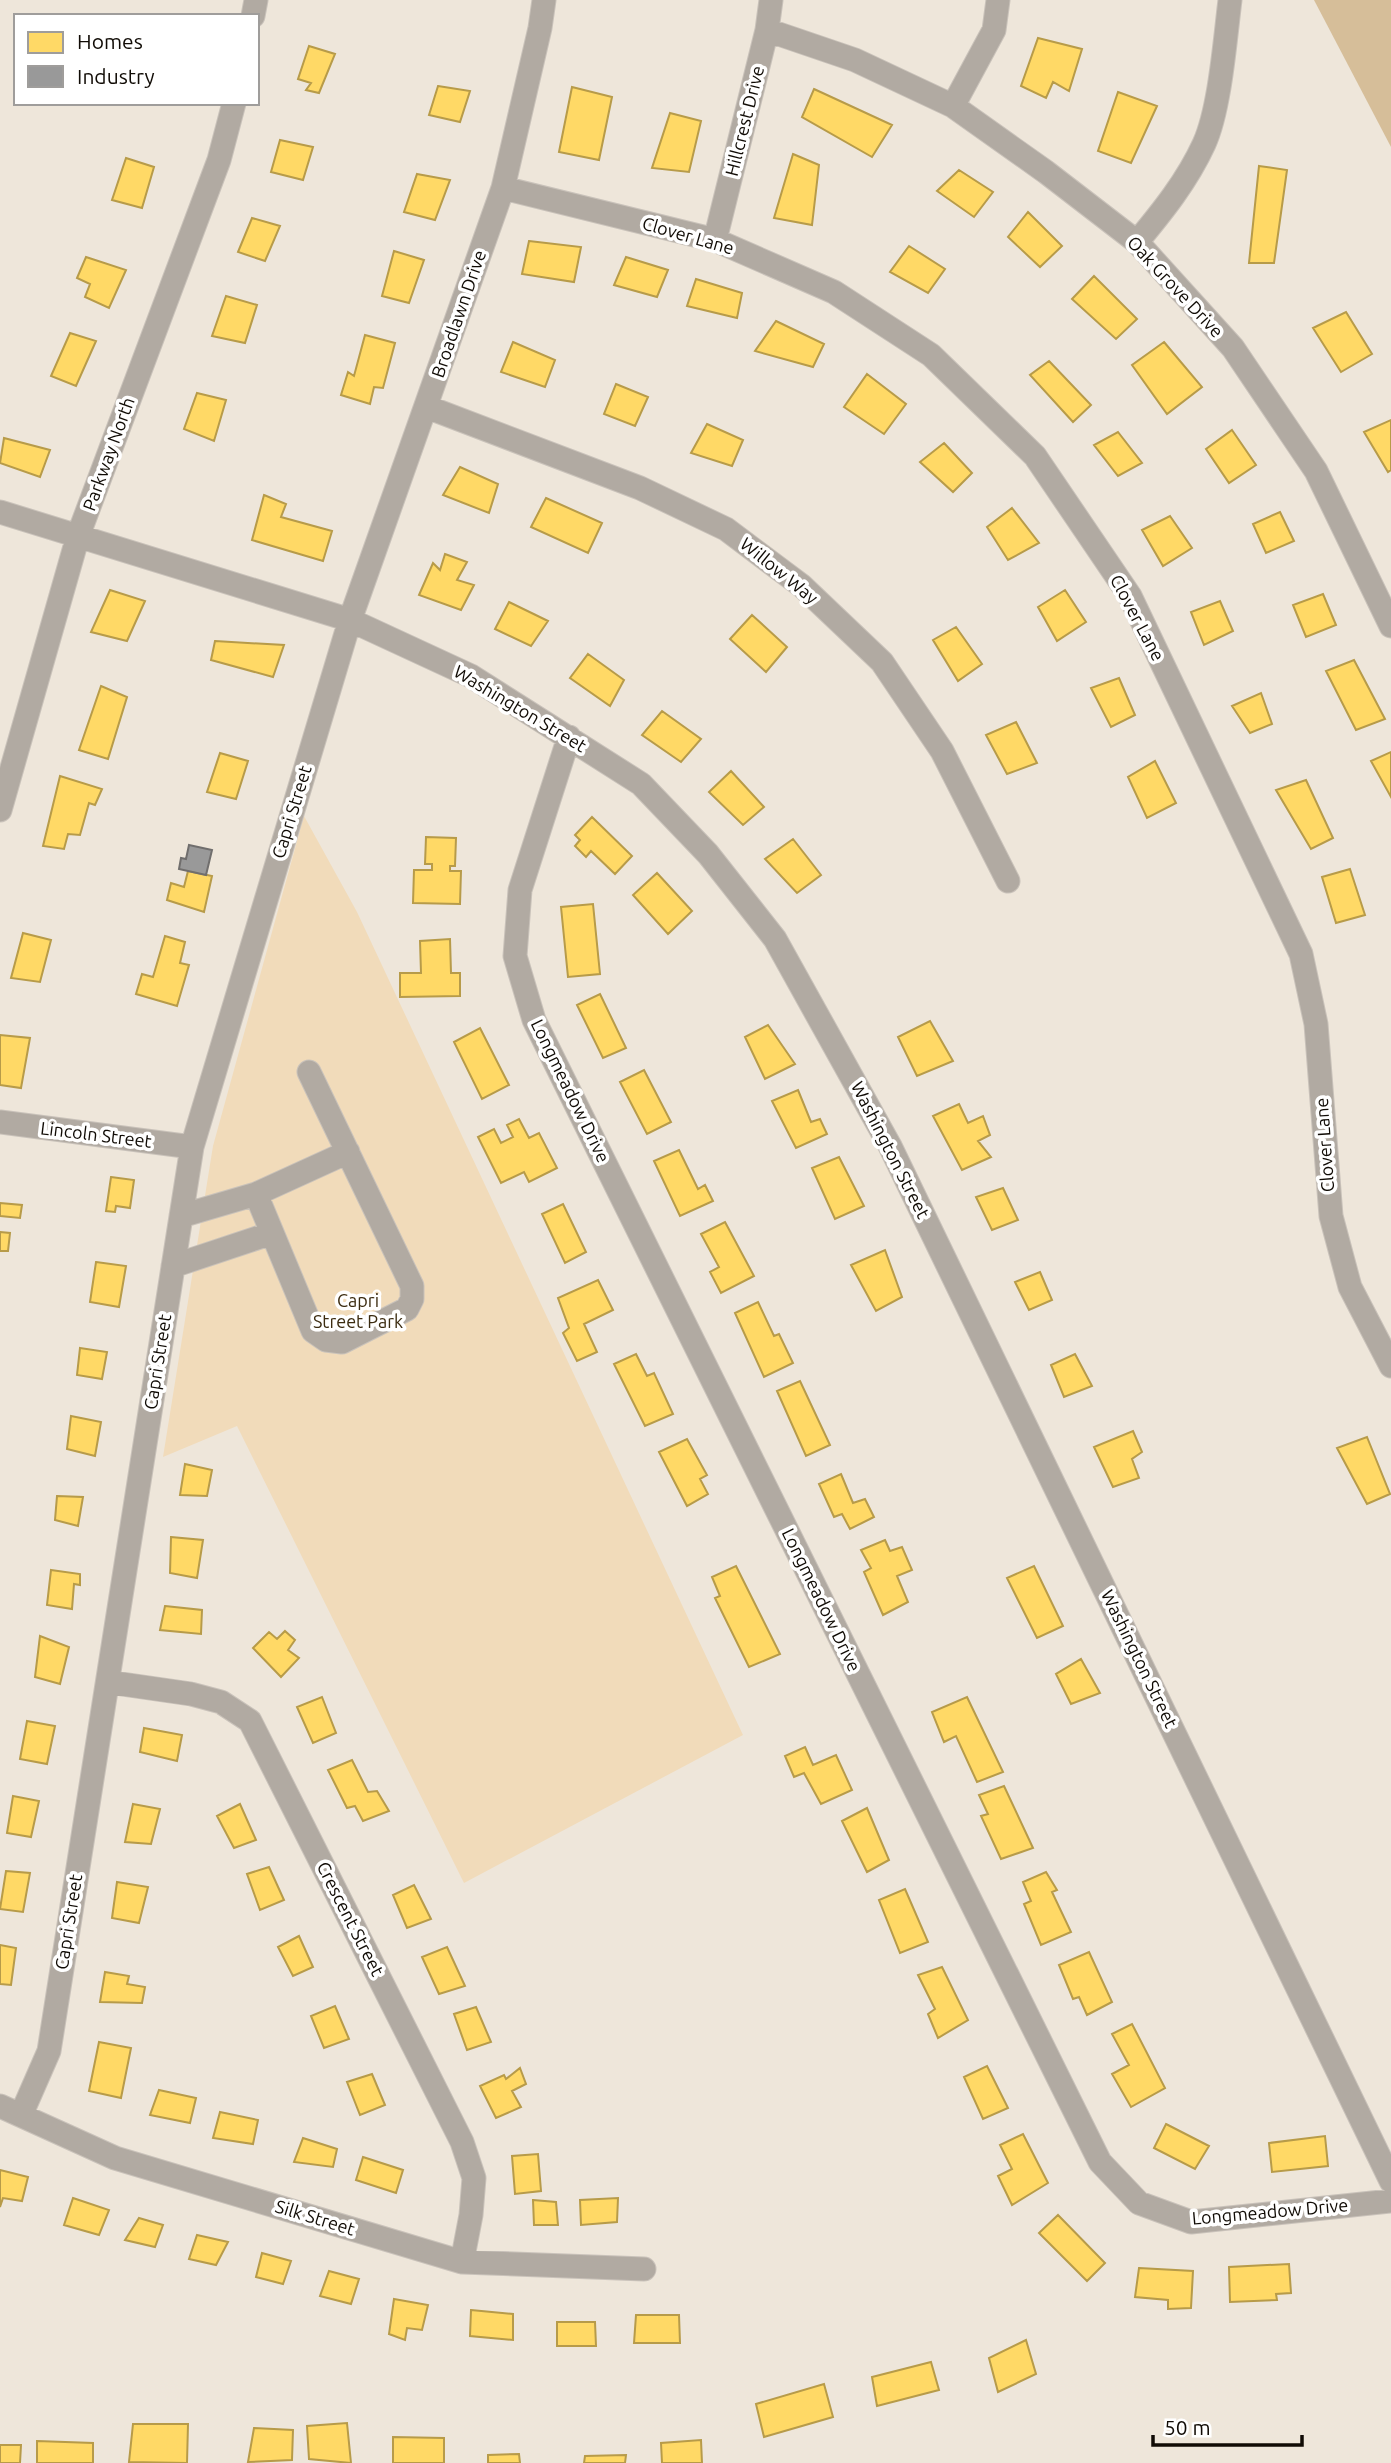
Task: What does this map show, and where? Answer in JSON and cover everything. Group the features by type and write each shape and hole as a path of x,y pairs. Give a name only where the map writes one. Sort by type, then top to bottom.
{"street":[{"name":"Broadlawn Drive","path":"350,620 503,188 544,0"},
{"name":"Hillcrest Drive","path":"715,240 767,30 771,0"},
{"path":"953,106 994,30 998,0"},
{"path":"1137,242 1174,196 1205,142 1219,81 1230,0"},
{"name":"Oak Grove Drive","path":"767,30 855,60 953,106 1046,172 1137,242 1233,348 1316,471 1391,626"},
{"name":"Parkway North","path":"0,810 78,536 219,160 233,105"},
{"name":"Clover Lane","path":"503,188 715,240 834,292 931,355 1035,456 1130,596 1301,954 1316,1024 1331,1216 1350,1287 1391,1366"},
{"name":"Willow Way","path":"427,407 640,488 726,529 802,586 882,663 942,751 1009,881"},
{"name":"Washington Street","path":"0,512 350,620 471,676 641,784 708,854 775,939 890,1146 1391,2181"},
{"name":"Capri Street","path":"10,2110 49,2051 192,1147 350,620"},
{"name":"Longmeadow Drive","path":"569,737 520,890 515,956 534,1020 1100,2162 1139,2203 1191,2222 1391,2201"},
{"path":"256,1194 313,1331 326,1340 342,1342 407,1309 412,1299 412,1286 309,1072"},
{"name":"Lincoln Street","path":"0,1122 192,1147"},
{"path":"181,1216 256,1194 348,1152"},
{"path":"173,1265 272,1233"},
{"name":"Crescent Street","path":"108,1682 191,1693 221,1702 250,1721 461,2142 474,2178 462,2262"},
{"name":"Silk Street","path":"10,2110 115,2158 462,2262 644,2269"}],"green space":[{"name":"Capri Street Park","path":"304,816 357,912 743,1735 464,1883 237,1426 163,1457 213,1146"}],"shaded area":[{"path":"1314,0 1391,0 1391,147"}],"building: Homes":[{"path":"1038,38 1082,49 1069,91 1053,82 1046,98 1021,86"},
{"path":"309,46 335,54 319,93 306,90 311,83 298,79"},
{"path":"438,86 470,91 460,122 429,115"},
{"path":"572,87 612,97 599,160 559,152"},
{"path":"814,89 892,125 872,157 802,117"},
{"path":"1118,92 1157,106 1131,163 1098,151"},
{"path":"670,113 701,121 689,172 652,168"},
{"path":"280,140 313,147 303,180 271,172"},
{"path":"793,154 819,165 812,225 774,218"},
{"path":"126,158 154,167 142,208 112,200"},
{"path":"1259,166 1287,170 1274,263 1249,263"},
{"path":"959,170 993,192 974,217 937,191"},
{"path":"417,174 450,180 435,220 404,212"},
{"path":"1028,212 1062,246 1040,267 1008,237"},
{"path":"252,218 280,226 265,261 238,252"},
{"path":"529,241 581,247 574,282 522,274"},
{"path":"909,246 945,269 928,293 890,272"},
{"path":"394,251 424,260 409,303 382,296"},
{"path":"86,257 126,270 109,308 85,297 90,284 77,278"},
{"path":"626,257 668,270 657,297 614,285"},
{"path":"1094,276 1137,319 1116,339 1072,299"},
{"path":"696,279 742,293 737,318 687,306"},
{"path":"226,296 257,305 245,343 212,336"},
{"path":"1346,312 1372,354 1341,372 1313,328"},
{"path":"776,321 824,344 813,367 755,351"},
{"path":"70,333 96,341 76,386 51,376"},
{"path":"365,335 395,343 383,388 374,387 370,404 341,395 348,372 354,376"},
{"path":"513,342 555,360 545,387 501,372"},
{"path":"1164,342 1202,387 1167,414 1132,365"},
{"path":"1049,361 1091,405 1073,422 1030,375"},
{"path":"867,374 906,404 884,434 844,407"},
{"path":"616,384 648,397 635,426 604,414"},
{"path":"197,393 226,400 214,441 184,429"},
{"path":"1391,420 1391,470 1388,472 1364,432"},
{"path":"707,424 743,440 732,466 691,453"},
{"path":"1232,430 1256,465 1229,483 1206,449"},
{"path":"1118,432 1142,463 1118,476 1094,445"},
{"path":"4,438 50,450 40,477 0,463"},
{"path":"944,443 972,473 953,492 920,462"},
{"path":"460,467 498,484 489,513 443,495"},
{"path":"264,495 286,504 281,517 332,531 323,561 252,540"},
{"path":"546,498 602,523 588,553 531,527"},
{"path":"1012,508 1039,543 1008,560 987,527"},
{"path":"1280,512 1294,541 1266,553 1253,524"},
{"path":"1170,516 1192,548 1163,566 1142,530"},
{"path":"445,554 467,562 457,580 474,585 461,610 419,595 433,563 440,570"},
{"path":"110,590 145,601 127,641 91,632"},
{"path":"1065,590 1086,622 1057,641 1038,607"},
{"path":"1323,594 1336,625 1306,637 1293,605"},
{"path":"1220,601 1233,631 1204,645 1191,612"},
{"path":"509,602 548,621 531,646 495,629"},
{"path":"752,615 787,647 766,672 730,639"},
{"path":"956,627 982,664 958,681 933,640"},
{"path":"215,641 284,645 273,677 211,660"},
{"path":"588,654 624,680 610,706 570,678"},
{"path":"1354,660 1385,719 1356,730 1326,671"},
{"path":"1119,678 1135,715 1111,727 1091,688"},
{"path":"101,686 127,697 108,759 79,750"},
{"path":"1261,693 1272,724 1250,733 1232,706"},
{"path":"662,711 701,739 681,762 642,735"},
{"path":"1016,722 1037,763 1007,774 986,735"},
{"path":"1391,752 1391,797 1371,761"},
{"path":"220,753 248,761 236,799 207,792"},
{"path":"1155,761 1176,803 1147,818 1128,777"},
{"path":"731,771 764,807 743,825 709,792"},
{"path":"60,776 102,789 95,805 89,803 80,835 68,834 64,849 43,846"},
{"path":"1306,780 1333,838 1311,849 1276,790"},
{"path":"592,817 632,856 615,874 591,851 586,857 575,846 580,840 575,835"},
{"path":"426,837 456,838 455,866 450,866 450,871 461,871 460,904 413,903 414,870 432,870 432,864 425,864"},
{"path":"793,839 821,875 797,893 765,859"},
{"path":"1350,869 1365,915 1336,923 1322,877"},
{"path":"188,871 212,876 204,912 167,900 171,883 184,887"},
{"path":"657,873 692,911 668,934 633,895"},
{"path":"593,904 600,974 568,977 561,907"},
{"path":"23,933 51,940 40,982 11,978"},
{"path":"165,936 185,942 180,963 189,965 177,1006 136,994 142,974 153,977"},
{"path":"450,939 451,973 460,973 460,996 400,997 400,973 421,973 420,941"},
{"path":"600,994 626,1048 603,1058 577,1005"},
{"path":"930,1021 953,1061 917,1076 898,1037"},
{"path":"768,1025 795,1064 765,1079 745,1037"},
{"path":"480,1028 509,1085 482,1099 454,1042"},
{"path":"0,1035 30,1038 21,1088 0,1085"},
{"path":"644,1070 671,1122 647,1134 620,1082"},
{"path":"798,1090 811,1122 820,1119 827,1134 796,1148 772,1101"},
{"path":"959,1104 968,1123 983,1116 990,1135 978,1141 991,1157 962,1170 933,1116"},
{"path":"519,1119 529,1138 539,1133 557,1168 529,1182 524,1172 501,1183 478,1137 494,1129 501,1143 513,1137 507,1125"},
{"path":"679,1150 698,1189 705,1185 713,1201 680,1216 654,1161"},
{"path":"839,1157 864,1206 835,1219 812,1168"},
{"path":"111,1177 134,1180 130,1208 116,1206 115,1212 106,1211"},
{"path":"1003,1188 1018,1220 992,1230 976,1197"},
{"path":"0,1203 22,1205 20,1218 0,1216"},
{"path":"563,1204 586,1252 565,1263 542,1214"},
{"path":"725,1222 754,1276 721,1293 710,1272 719,1267 701,1234"},
{"path":"0,1232 10,1233 8,1251 0,1251"},
{"path":"885,1250 902,1297 876,1311 851,1265"},
{"path":"96,1262 126,1266 119,1307 90,1302"},
{"path":"1040,1272 1052,1300 1029,1310 1015,1282"},
{"path":"598,1280 613,1310 584,1324 597,1352 577,1361 563,1333 569,1328 558,1298"},
{"path":"758,1302 774,1336 779,1334 793,1363 764,1377 735,1313"},
{"path":"80,1348 107,1352 102,1379 77,1375"},
{"path":"636,1354 647,1376 654,1373 673,1414 645,1426 614,1364"},
{"path":"1075,1354 1092,1386 1064,1397 1051,1365"},
{"path":"800,1381 830,1445 806,1456 777,1391"},
{"path":"71,1416 101,1422 95,1456 67,1449"},
{"path":"1133,1431 1142,1452 1132,1459 1139,1478 1113,1487 1094,1447"},
{"path":"1367,1437 1390,1494 1367,1504 1337,1448"},
{"path":"687,1439 707,1475 700,1479 708,1494 687,1506 659,1452"},
{"path":"185,1464 212,1470 207,1496 180,1495"},
{"path":"841,1474 853,1503 865,1499 874,1517 850,1529 842,1514 834,1517 819,1484"},
{"path":"57,1496 83,1497 78,1526 55,1520"},
{"path":"171,1537 203,1540 197,1578 170,1573"},
{"path":"885,1540 890,1551 902,1547 912,1570 897,1576 908,1602 883,1615 864,1572 871,1568 861,1550"},
{"path":"736,1566 780,1654 749,1667 715,1598 720,1596 712,1577"},
{"path":"1034,1566 1063,1626 1037,1638 1007,1578"},
{"path":"51,1570 80,1574 80,1585 74,1584 72,1609 47,1605"},
{"path":"165,1606 202,1610 201,1634 160,1630"},
{"path":"285,1631 295,1640 288,1650 299,1658 281,1677 253,1648 269,1632 277,1639"},
{"path":"40,1636 69,1647 60,1684 35,1677"},
{"path":"1081,1659 1100,1693 1071,1704 1056,1674"},
{"path":"322,1697 336,1733 313,1743 297,1707"},
{"path":"967,1697 1003,1772 977,1782 956,1736 944,1742 932,1712"},
{"path":"27,1721 55,1726 47,1764 20,1759"},
{"path":"144,1728 182,1735 177,1761 140,1752"},
{"path":"805,1747 813,1765 836,1755 852,1790 821,1804 804,1773 794,1777 785,1756"},
{"path":"352,1760 368,1792 377,1791 389,1811 363,1821 355,1806 347,1808 328,1770"},
{"path":"1004,1786 1033,1848 1001,1859 981,1816 988,1814 979,1795"},
{"path":"13,1796 39,1801 31,1837 7,1833"},
{"path":"133,1804 160,1809 151,1844 125,1842"},
{"path":"240,1804 256,1840 234,1848 217,1816"},
{"path":"867,1808 889,1860 867,1872 842,1821"},
{"path":"269,1867 284,1900 260,1910 247,1874"},
{"path":"6,1871 30,1873 23,1912 0,1909"},
{"path":"1046,1872 1057,1890 1052,1892 1071,1932 1041,1945 1024,1904 1031,1901 1023,1882"},
{"path":"117,1882 148,1887 139,1923 112,1918"},
{"path":"414,1885 431,1919 407,1928 393,1895"},
{"path":"905,1889 928,1942 900,1953 879,1900"},
{"path":"299,1936 313,1967 293,1976 278,1947"},
{"path":"0,1945 16,1948 11,1985 0,1984"},
{"path":"447,1947 465,1986 439,1994 422,1957"},
{"path":"1089,1952 1112,2002 1087,2015 1079,1997 1073,1999 1059,1965"},
{"path":"942,1967 968,2020 938,2038 928,2014 935,2009 918,1975"},
{"path":"105,1972 129,1976 127,1984 145,1987 142,2003 100,2002"},
{"path":"335,2006 349,2039 324,2048 311,2016"},
{"path":"476,2007 491,2042 467,2050 454,2014"},
{"path":"1132,2024 1165,2088 1131,2107 1112,2074 1129,2065 1112,2034"},
{"path":"99,2042 131,2048 121,2098 89,2091"},
{"path":"987,2066 1008,2108 983,2119 964,2077"},
{"path":"520,2068 526,2084 512,2091 521,2107 496,2118 480,2086 504,2075 506,2079"},
{"path":"372,2074 385,2105 360,2115 347,2082"},
{"path":"159,2090 196,2098 190,2123 150,2115"},
{"path":"220,2112 258,2120 253,2144 213,2138"},
{"path":"1166,2124 1209,2146 1195,2169 1154,2148"},
{"path":"1023,2134 1048,2183 1012,2205 998,2176 1012,2169 1000,2145"},
{"path":"1325,2136 1328,2166 1272,2172 1269,2143"},
{"path":"303,2138 337,2149 333,2167 294,2162"},
{"path":"538,2154 541,2191 515,2194 512,2156"},
{"path":"363,2157 403,2170 396,2193 356,2180"},
{"path":"0,2170 28,2177 22,2201 3,2198 0,2207"},
{"path":"73,2198 109,2210 99,2235 64,2225"},
{"path":"618,2198 617,2222 581,2225 580,2200"},
{"path":"533,2200 556,2202 558,2225 534,2225"},
{"path":"1058,2215 1105,2263 1087,2281 1039,2233"},
{"path":"139,2218 163,2225 155,2247 125,2240"},
{"path":"197,2235 228,2242 216,2265 189,2259"},
{"path":"262,2253 291,2261 283,2284 256,2277"},
{"path":"1289,2264 1291,2293 1276,2294 1277,2300 1230,2302 1229,2267"},
{"path":"1139,2268 1193,2271 1191,2308 1168,2309 1168,2300 1135,2297"},
{"path":"329,2271 359,2279 351,2304 320,2296"},
{"path":"394,2299 428,2305 422,2330 407,2328 405,2340 389,2334"},
{"path":"471,2310 513,2314 513,2340 470,2336"},
{"path":"636,2315 679,2315 680,2343 634,2343"},
{"path":"557,2322 595,2322 596,2346 557,2346"},
{"path":"1026,2340 1036,2374 998,2392 989,2358"},
{"path":"931,2362 939,2390 877,2406 872,2377"},
{"path":"824,2384 833,2417 764,2437 756,2404"},
{"path":"347,2423 351,2463 309,2459 307,2426"},
{"path":"133,2424 188,2424 187,2463 129,2462"},
{"path":"254,2428 293,2430 292,2460 248,2462"},
{"path":"393,2437 444,2438 444,2463 393,2463"},
{"path":"701,2440 702,2463 662,2463 661,2443"},
{"path":"37,2441 93,2443 93,2463 37,2463"},
{"path":"0,2445 21,2445 20,2463 0,2463"},
{"path":"519,2454 520,2463 488,2463 488,2455"},
{"path":"626,2455 625,2463 584,2463 585,2456"}],"building: Industry":[{"path":"189,845 212,850 206,875 179,869 181,858 186,859"}]}
